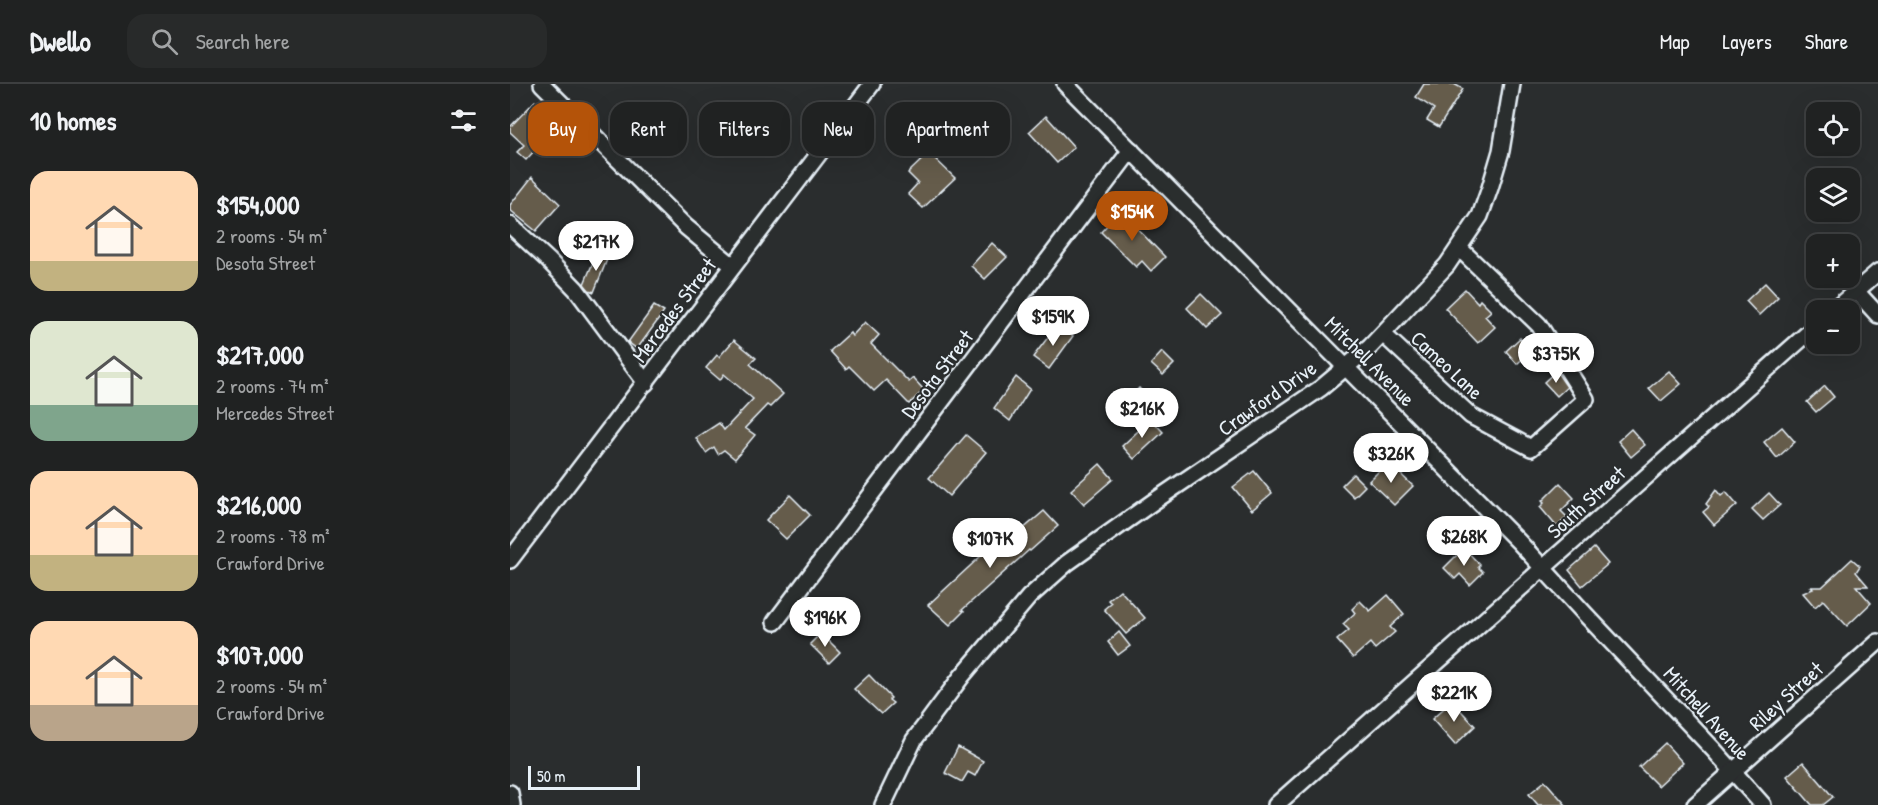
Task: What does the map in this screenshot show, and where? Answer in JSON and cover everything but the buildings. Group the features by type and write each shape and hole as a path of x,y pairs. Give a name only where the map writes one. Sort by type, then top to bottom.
{"street":[{"path":"542,84 686,227 733,266"},
{"name":"Mercedes Street","path":"510,560 872,84"},
{"name":"Mitchell Avenue","path":"1065,84 1544,568 1763,805"},
{"name":"Crawford Drive","path":"883,805 914,740 962,676 1029,597 1067,563 1171,489 1322,388 1383,334 1447,266 1480,216 1491,188 1501,151 1512,84"},
{"name":"Desota Street","path":"775,622 1131,150"},
{"path":"510,225 576,289 646,383"},
{"name":"Cameo Lane","path":"1383,334 1471,416 1531,448 1586,399 1539,325 1460,248"},
{"path":"1846,300 1878,272"},
{"path":"1856,291 1878,315"},
{"name":"South Street","path":"1276,805 1806,335"},
{"name":"Riley Street","path":"1695,805 1878,642"},
{"path":"510,793 512,805"}]}
